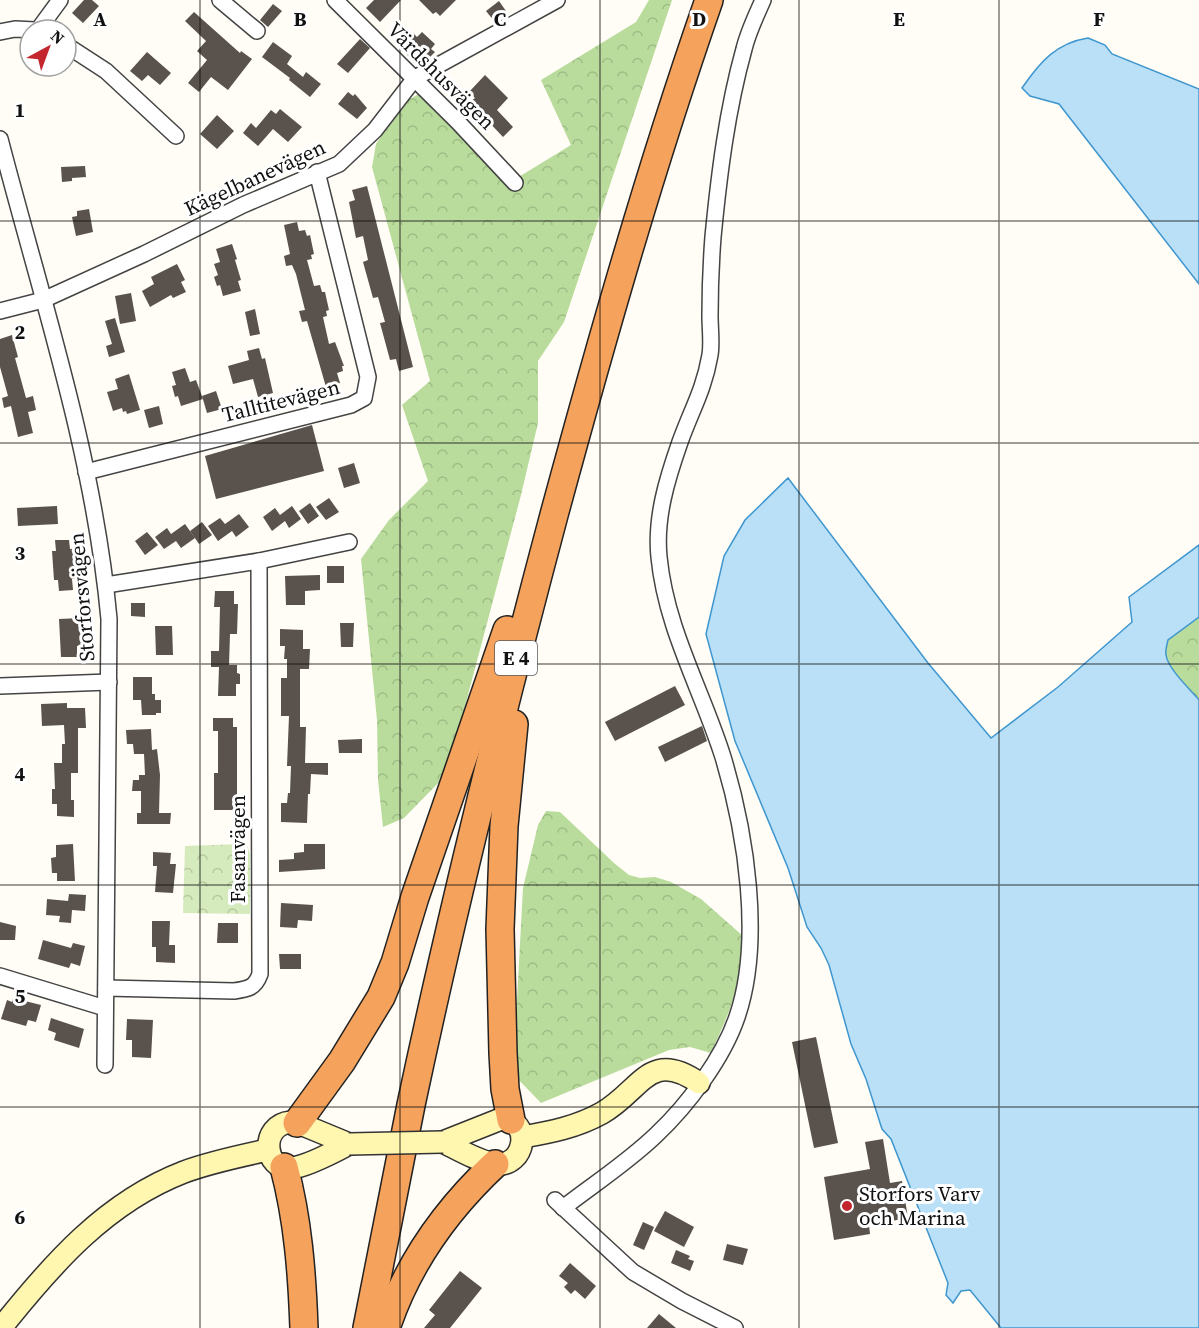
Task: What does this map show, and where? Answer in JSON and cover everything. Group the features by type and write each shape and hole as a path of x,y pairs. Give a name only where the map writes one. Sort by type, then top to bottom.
{"highway":[{"name":"E 4","path":"367,1328 428,1029 464,873 514,632 580,358 631,185 691,0"},
{"name":"E 4","path":"349,1328 417,1003 470,776 574,442 660,147 709,0"},
{"path":"297,1123 342,1061 381,997 395,963 419,885 514,632"},
{"path":"514,632 500,929 505,1089 517,1129"},
{"path":"276,1159 294,1210 302,1266 304,1328"},
{"path":"386,1328 409,1275 430,1240 452,1210 495,1164"}],"street":[{"path":"46,18 60,0"},
{"path":"220,0 258,31"},
{"name":"Värdshusvägen","path":"335,0 415,78 515,183"},
{"name":"Kägelbanevägen","path":"0,311 42,300 144,254 243,204 339,164 375,130 415,78 558,0"},
{"path":"735,1328 682,1301 633,1272 559,1204 654,1138 675,1115 721,1053 737,1017 748,972 750,929 744,854 733,796 723,757 689,672 669,610 659,556 660,509 680,441 704,385 711,351 713,237 727,127 744,46 763,0"},
{"path":"0,32 18,29"},
{"path":"78,52 106,70 176,136"},
{"name":"Storforsvägen","path":"0,139 61,367 94,504 106,585 109,619 109,681 105,1065"},
{"name":"Talltitevägen","path":"86,472 351,405 364,398 368,377 317,172"},
{"path":"106,585 259,561 349,542"},
{"name":"Fasanvägen","path":"106,988 234,991 251,988 258,981 260,974 259,561"},
{"path":"0,686 109,681"},
{"path":"0,976 105,1008"},
{"path":"1,1328 73,1245 92,1227 130,1199 185,1172 225,1160 276,1159 294,1168 349,1144 443,1142 501,1119 517,1129 566,1129 605,1112 644,1077 656,1071 671,1070 683,1073 699,1083"},
{"path":"276,1159 269,1140 276,1129 285,1123 297,1123 349,1144"},
{"path":"443,1142 495,1164 507,1162 512,1160 521,1149 517,1129"}],"green space":[{"path":"649,0 672,0 564,322 538,361 538,423 447,774 404,818 383,827 378,780 377,720 361,559 389,520 428,481 402,405 430,381 372,167 376,144 403,103 431,87 517,178 571,145 541,80 636,22"},
{"path":"1199,617 1199,700 1171,666 1166,651 1168,640"},
{"path":"546,811 560,812 629,875 640,878 655,877 671,882 701,899 743,936 738,983 711,1053 690,1047 669,1050 541,1103 513,1074 523,888 538,825"},
{"path":"247,845 250,854 250,914 183,913 185,846"}],"water":[{"path":"1088,38 1105,45 1112,54 1199,89 1199,284 1059,104 1030,96 1022,88 1050,55 1067,44"},
{"path":"788,478 928,663 991,738 1058,687 1132,622 1129,597 1199,545 1199,617 1168,640 1166,655 1180,679 1199,700 1199,1328 1001,1328 970,1290 961,1291 953,1303 946,1295 948,1283 891,1139 882,1129 866,1079 851,1044 829,965 807,927 788,868 735,741 706,634 724,556 745,520"}],"building":[{"path":"84,0 92,0 99,6 83,23 72,13"},
{"path":"374,0 401,0 380,22 366,8"},
{"path":"419,0 456,0 440,16 436,12 433,14"},
{"path":"499,1 506,11 494,21 486,11"},
{"path":"273,4 282,11 268,27 260,20"},
{"path":"194,12 240,53 241,51 252,59 228,90 211,77 199,92 188,83 207,60 197,51 206,41 185,21"},
{"path":"422,32 435,44 431,49 435,52 418,65 400,48 413,33 417,37"},
{"path":"360,39 370,48 348,73 337,64"},
{"path":"273,42 292,56 287,64 303,77 306,72 321,84 310,97 262,57"},
{"path":"147,52 171,73 160,85 148,75 142,81 130,71"},
{"path":"485,75 508,98 497,110 513,127 503,137 470,102 475,98 469,92"},
{"path":"348,92 353,96 355,94 367,108 357,119 338,104"},
{"path":"280,109 302,127 288,142 273,129 258,146 243,133 251,123 256,128 271,110 276,114"},
{"path":"217,115 234,131 217,149 200,134"},
{"path":"85,166 86,177 72,178 72,181 62,182 61,167"},
{"path":"367,186 413,367 399,371 396,359 390,360 380,323 385,322 378,297 373,298 363,262 368,260 363,236 356,238 349,202 355,200 352,190"},
{"path":"89,209 93,232 76,236 72,217 77,216 77,211"},
{"path":"297,222 299,231 305,230 307,236 310,235 314,254 311,255 312,259 307,260 314,286 320,285 322,292 325,292 329,310 326,311 327,316 323,317 329,344 335,342 344,366 342,366 343,371 337,373 340,383 326,387 307,321 302,322 299,311 305,310 296,274 292,265 286,266 284,256 290,254 284,225"},
{"path":"232,244 237,259 235,260 241,280 238,281 241,291 223,296 220,285 217,286 214,277 218,275 214,264 220,262 216,249"},
{"path":"177,264 185,280 181,282 186,292 173,298 171,295 150,307 142,291 154,284 151,277"},
{"path":"131,293 136,321 120,324 115,296"},
{"path":"255,309 260,334 250,336 245,312"},
{"path":"115,318 125,352 109,357 106,346 112,344 105,321"},
{"path":"12,335 18,357 15,358 26,398 33,396 36,410 28,412 33,433 18,437 11,406 4,408 2,398 8,396 0,367 0,339"},
{"path":"259,348 262,359 265,358 273,393 258,397 253,379 233,384 228,366 249,360 247,351"},
{"path":"185,368 190,382 196,380 203,399 181,406 172,386 176,385 172,372"},
{"path":"129,374 140,410 127,414 122,408 113,411 107,392 118,389 115,379"},
{"path":"216,391 222,409 207,413 202,396"},
{"path":"159,406 163,424 149,428 144,410"},
{"path":"312,425 324,471 216,499 205,456"},
{"path":"354,463 360,483 344,488 338,468"},
{"path":"329,498 339,512 326,520 316,507"},
{"path":"310,503 319,516 308,524 299,511"},
{"path":"57,506 58,524 18,526 17,508"},
{"path":"292,506 301,519 289,528 285,521 272,531 263,517 275,508 280,515"},
{"path":"239,514 249,527 236,537 232,531 218,541 208,526 220,518 225,524"},
{"path":"202,522 212,535 199,544 190,531"},
{"path":"185,524 195,538 181,548 176,541 164,549 155,537 167,528 171,534"},
{"path":"147,532 158,545 145,555 135,541"},
{"path":"55,540 69,540 70,549 79,548 82,579 72,579 73,590 59,591 58,580 54,580 52,551 56,551"},
{"path":"327,566 344,566 344,583 327,583"},
{"path":"320,575 320,590 305,591 305,605 286,605 285,576"},
{"path":"215,591 234,591 234,604 238,604 237,634 230,634 229,665 237,665 237,673 240,674 240,684 236,684 236,696 218,696 219,667 211,667 211,651 219,651 220,607 214,607"},
{"path":"131,603 145,603 145,617 131,616"},
{"path":"81,618 82,646 77,646 77,657 61,657 59,619"},
{"path":"340,623 354,623 353,647 341,647"},
{"path":"155,626 172,626 173,655 156,655"},
{"path":"280,629 303,630 303,649 310,649 309,669 300,669 300,727 306,727 305,763 328,763 328,775 311,774 307,823 281,822 281,803 287,803 288,793 290,793 291,766 287,766 289,716 281,716 281,678 287,678 287,659 284,659 285,646 280,646"},
{"path":"133,677 152,677 152,694 155,694 155,700 161,700 161,713 142,715 141,700 133,700"},
{"path":"675,686 685,705 615,741 605,722"},
{"path":"67,703 67,708 85,708 86,728 78,728 78,773 71,773 71,800 74,800 74,817 57,816 57,804 52,804 52,789 55,789 54,763 62,763 62,744 65,744 64,725 42,726 41,704"},
{"path":"213,718 233,718 233,727 237,727 237,799 234,799 234,810 214,810 214,773 218,773 218,731 213,731"},
{"path":"702,726 707,741 665,762 658,747"},
{"path":"151,729 152,750 157,749 160,775 159,813 171,813 170,824 137,824 137,813 141,813 141,791 132,791 133,780 139,780 139,775 145,775 144,754 134,754 133,744 127,744 126,730"},
{"path":"362,739 362,753 339,753 338,740"},
{"path":"73,844 75,881 57,881 57,873 52,873 51,858 56,857 56,845"},
{"path":"304,844 325,844 325,869 279,872 279,860 294,859 294,853 304,852"},
{"path":"153,852 171,853 170,864 176,864 173,893 155,892 157,866 153,866"},
{"path":"69,894 86,895 85,911 72,910 71,923 59,922 60,916 46,915 47,899 68,901"},
{"path":"281,903 313,905 312,921 298,920 297,928 280,927"},
{"path":"152,921 170,921 169,945 175,945 175,963 156,962 156,947 152,947"},
{"path":"0,922 16,926 15,940 0,940"},
{"path":"218,923 238,923 238,943 217,943"},
{"path":"43,940 71,948 73,943 85,946 80,966 71,963 69,968 38,959"},
{"path":"279,954 301,954 301,969 280,969"},
{"path":"13,998 41,1005 36,1022 28,1020 26,1026 1,1019 7,1000 12,1002"},
{"path":"51,1018 84,1029 79,1048 54,1040 56,1033 48,1030"},
{"path":"127,1019 153,1020 151,1058 132,1057 132,1040 126,1040"},
{"path":"816,1037 838,1143 814,1148 792,1042"},
{"path":"883,1139 890,1183 902,1181 908,1218 869,1225 870,1234 834,1240 824,1177 870,1169 865,1142"},
{"path":"665,1211 694,1227 684,1247 654,1231"},
{"path":"643,1222 654,1227 644,1250 633,1245"},
{"path":"727,1244 748,1249 743,1265 723,1260"},
{"path":"676,1250 690,1256 688,1259 694,1261 690,1271 671,1263"},
{"path":"570,1263 596,1286 585,1299 575,1290 571,1294 564,1287 568,1283 559,1276"},
{"path":"460,1271 482,1288 450,1328 424,1328 435,1315 429,1310"},
{"path":"659,1314 676,1328 647,1328"}],"place":[{"name":"Storfors Varv och Marina","path":"847,1206"}]}
